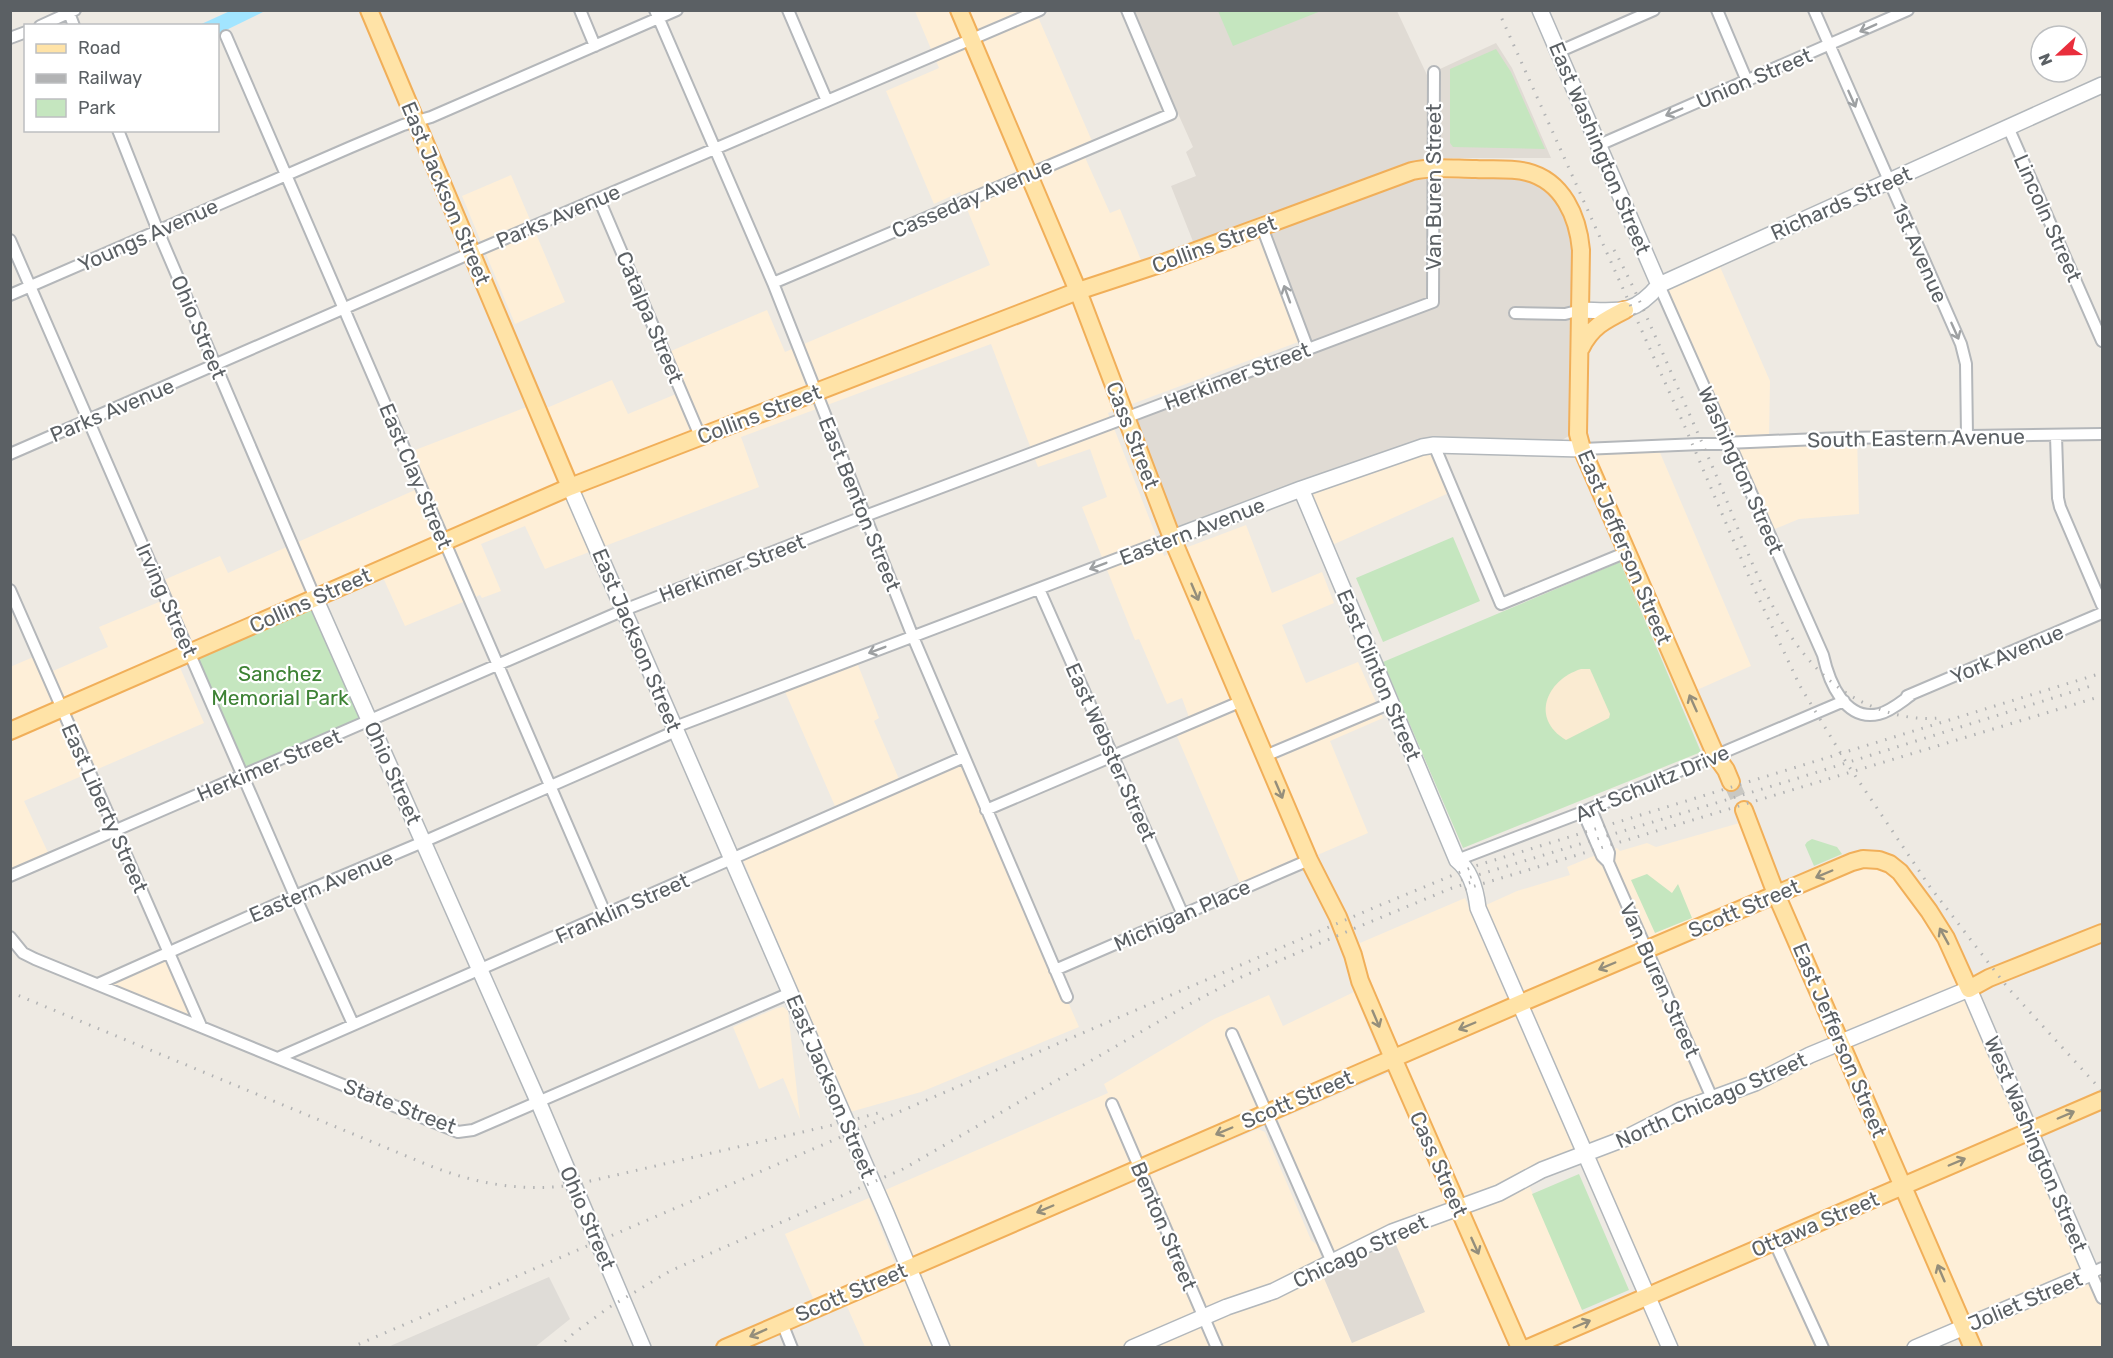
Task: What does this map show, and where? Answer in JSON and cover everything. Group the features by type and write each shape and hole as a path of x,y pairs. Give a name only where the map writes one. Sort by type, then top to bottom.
{"main road":[{"name":"East Jackson Street","path":"369,10 570,487"},
{"name":"Cass Street","path":"958,10 1078,291 1172,538 1309,860 1341,926 1353,955 1360,981 1393,1058 1520,1347"},
{"name":"Collins Street","path":"10,731 570,487 1078,291 1412,171 1432,168 1527,172"},
{"name":"East Jefferson Street","path":"1527,172 1553,186 1564,198 1573,214 1580,236 1578,435 1582,449 1716,756 1718,773 1727,783"},
{"path":"1580,349 1592,329 1625,310"},
{"name":"East Jefferson Street","path":"1739,811 1973,1347"},
{"name":"Scott Street","path":"725,1347 1852,862 1863,859 1885,861 1900,872 1946,938 1969,989"},
{"path":"1969,989 1991,986 2029,970 2069,947 2103,933"},
{"name":"Ottawa Street","path":"1528,1347 2103,1100"}],"street":[{"path":"580,10 595,46"},
{"name":"Youngs Avenue","path":"10,295 286,175 440,113 595,46 657,14 677,10"},
{"path":"788,10 826,101"},
{"name":"Parks Avenue","path":"10,454 471,253 1040,10"},
{"name":"Casseday Avenue","path":"773,283 1171,114 1127,10"},
{"name":"East Washington Street","path":"1540,10 1659,285"},
{"path":"1558,52 1654,10"},
{"path":"1717,10 1747,81"},
{"name":"1st Avenue","path":"1814,10 1961,344 1966,364 1967,436"},
{"name":"Union Street","path":"1599,145 1908,10"},
{"path":"44,24 70,11"},
{"name":"East Benton Street","path":"657,14 773,283 913,637 1067,997"},
{"name":"East Clay Street","path":"226,36 606,915"},
{"name":"Van Buren Street","path":"1432,302 1434,72"},
{"name":"Richards Street","path":"1625,310 1644,302 1659,285 2103,85"},
{"name":"Lincoln Street","path":"2008,127 2103,341"},
{"name":"Ohio Street","path":"119,132 158,231 315,598 538,1101 643,1347"},
{"name":"Catalpa Street","path":"599,198 700,436"},
{"path":"1262,226 1308,349"},
{"name":"Irving Street","path":"10,240 295,896 354,1024"},
{"name":"Washington Street","path":"1659,285 1823,655 1833,668 1843,690 1844,701"},
{"name":"Herkimer Street","path":"10,876 624,610 865,516 1432,302"},
{"path":"1515,313 1565,314 1581,310 1625,310"},
{"name":"South Eastern Avenue","path":"1729,442 2103,434"},
{"path":"2056,436 2060,507 2103,605"},
{"name":"Eastern Avenue","path":"98,984 676,729 1301,489 1434,445 1582,449 1729,442"},
{"path":"1434,445 1501,604 1627,552"},
{"name":"East Jackson Street","path":"570,487 942,1347"},
{"name":"East Clinton Street","path":"1301,489 1457,860 1456,869 1467,896 1478,908 1521,1003 1671,1347"},
{"name":"East Webster Street","path":"1039,589 1183,915"},
{"name":"East Liberty Street","path":"10,590 201,1026"},
{"name":"York Avenue","path":"1844,701 1861,715 1878,714 1893,708 1911,695 2103,613"},
{"path":"986,810 1242,701"},
{"name":"Art Schultz Drive","path":"1457,860 1587,811 1844,701"},
{"path":"1265,756 1391,703"},
{"name":"Franklin Street","path":"280,1057 964,757"},
{"name":"Van Buren Street","path":"1587,811 1609,854 1608,862 1712,1098"},
{"name":"Michigan Place","path":"1055,970 1309,860"},
{"name":"State Street","path":"11,938 23,953 29,956 280,1057 458,1132 473,1130 790,993"},
{"name":"North Chicago Street","path":"1586,1152 1618,1142 1681,1110 1755,1083 1793,1063 1969,989"},
{"name":"West Washington Street","path":"1969,989 2030,1131 2097,1270 2103,1298"},
{"path":"1232,1034 1332,1262"},
{"name":"Benton Street","path":"1112,1104 1217,1347"},
{"name":"Chicago Street","path":"1132,1347 1274,1291 1392,1232 1499,1193 1542,1170 1586,1152"},
{"path":"1774,1241 1823,1347"},
{"name":"Joliet Street","path":"1915,1347 2097,1270"},
{"path":"782,1323 792,1347"}],"shaded area":[{"path":"1021,10 1023,14 1035,10 1095,148 1083,153 1110,213 1120,209 1148,277 1270,233 1309,338 1108,413 1164,556 1246,525 1272,593 1322,572 1334,603 1282,625 1306,683 1358,662 1383,718 1330,741 1368,833 1242,888 1173,727 1190,720 1182,698 1167,704 1139,639 1135,640 1082,507 1107,497 1090,449 1038,467 991,344 741,437 759,487 545,569 525,526 481,544 501,591 482,598 480,595 405,626 376,562 172,649 204,723 24,801 51,859 11,877 10,667 38,655 46,674 108,647 99,627 166,599 159,582 220,556 228,573 424,486 410,452 524,408 549,407 612,380 628,414 681,392 664,354 767,310 785,352 990,265 960,192 934,204 886,91 939,68 915,11"},
{"path":"1132,11 1397,11 1427,75 1496,43 1512,68 1551,158 1447,158 1266,214 1194,244 1171,186 1196,176 1186,152 1193,147"},
{"path":"511,175 565,302 515,324 462,196"},
{"path":"1425,179 1527,181 1544,189 1562,210 1573,248 1570,304 1569,436 1562,440 1434,442 1174,534 1130,420 1311,350 1268,234 1410,181"},
{"path":"1717,260 1770,381 1769,438 1857,436 1859,514 1799,519 1770,531 1661,286"},
{"path":"1432,447 1451,492 1330,546 1306,489"},
{"path":"1658,448 1751,666 1690,693 1584,450"},
{"path":"856,660 879,718 874,721 902,786 962,760 1079,1027 921,1092 850,1112 741,855 838,813 783,687"},
{"path":"1743,822 1962,1326 1911,1347 1671,1347 1486,905 1517,891 1570,875 1567,867 1617,848 1620,851 1647,843 1656,847"},
{"path":"1878,860 1927,911 2090,1276 2102,1271 2102,1347 1974,1347 1777,894"},
{"path":"1465,898 1499,976 1519,1003 1394,1057 1353,946"},
{"path":"168,953 200,1024 100,984"},
{"path":"1354,992 1380,1056 1139,1161 1147,1176 1258,1129 1265,1132 1311,1240 1317,1245 1321,1257 1320,1263 1314,1267 1307,1265 1274,1285 1225,1299 1217,1307 1131,1347 865,1347 842,1295 816,1305 785,1234 869,1198 895,1263 894,1267 910,1267 917,1256 913,1256 883,1191 1108,1093 1104,1084 1214,1019 1269,995 1283,1026"},
{"path":"1520,1004 1584,1152 1526,1178 1587,1321 1526,1347 1394,1059"},
{"path":"783,1007 788,1011 800,1119 783,1078 759,1089 733,1027"},
{"path":"1388,1073 1393,1075 1457,1208 1332,1261 1278,1120"},
{"path":"1458,1209 1519,1348 1135,1348 1320,1269 1352,1343 1391,1233"},
{"path":"1391,1233 1425,1312 1352,1343 1320,1269"},
{"path":"549,1277 570,1319 535,1347 388,1347"},
{"path":"1647,1297 1669,1348 1531,1348"}],"green space":[{"path":"1218,11 1321,11 1233,46"},
{"path":"1496,49 1511,72 1545,149 1453,147 1450,143 1450,69"},
{"path":"1453,537 1480,601 1383,642 1356,578"},
{"path":"1620,562 1701,752 1463,848 1383,662"},
{"name":"Sanchez Memorial Park","path":"314,602 365,717 244,771 192,654"},
{"path":"1812,839 1837,847 1842,854 1814,866 1805,845"},
{"path":"1647,874 1672,893 1678,884 1692,918 1655,933 1631,880"},
{"path":"1579,1174 1629,1290 1582,1310 1532,1194"}],"sand":[{"path":"1581,669 1590,669 1610,714 1609,718 1566,740 1548,722 1547,701 1551,691 1559,682 1569,674"}],"water":[{"path":"230,11 265,11 219,34 219,24 201,24"}],"tunnel":[{"path":"1731,782 1744,810"}],"railway":[{"path":"1498,10 1685,427 1752,584 1800,686 1846,762 1930,887 2008,988 2102,1091"},
{"path":"1614,250 1661,349 1758,576 1794,641 1817,668 1844,691 1876,708 1907,717 1939,718"},
{"path":"350,1348 1475,866 2102,673"},
{"path":"1461,880 1792,780 2094,685"},
{"path":"1465,889 2102,696"},
{"path":"558,1348 608,1308 670,1271 903,1169 1184,1007 1239,978 1452,888 1472,882"},
{"path":"10,992 428,1165 446,1172 499,1185 536,1188 573,1185 885,1111"}]}
